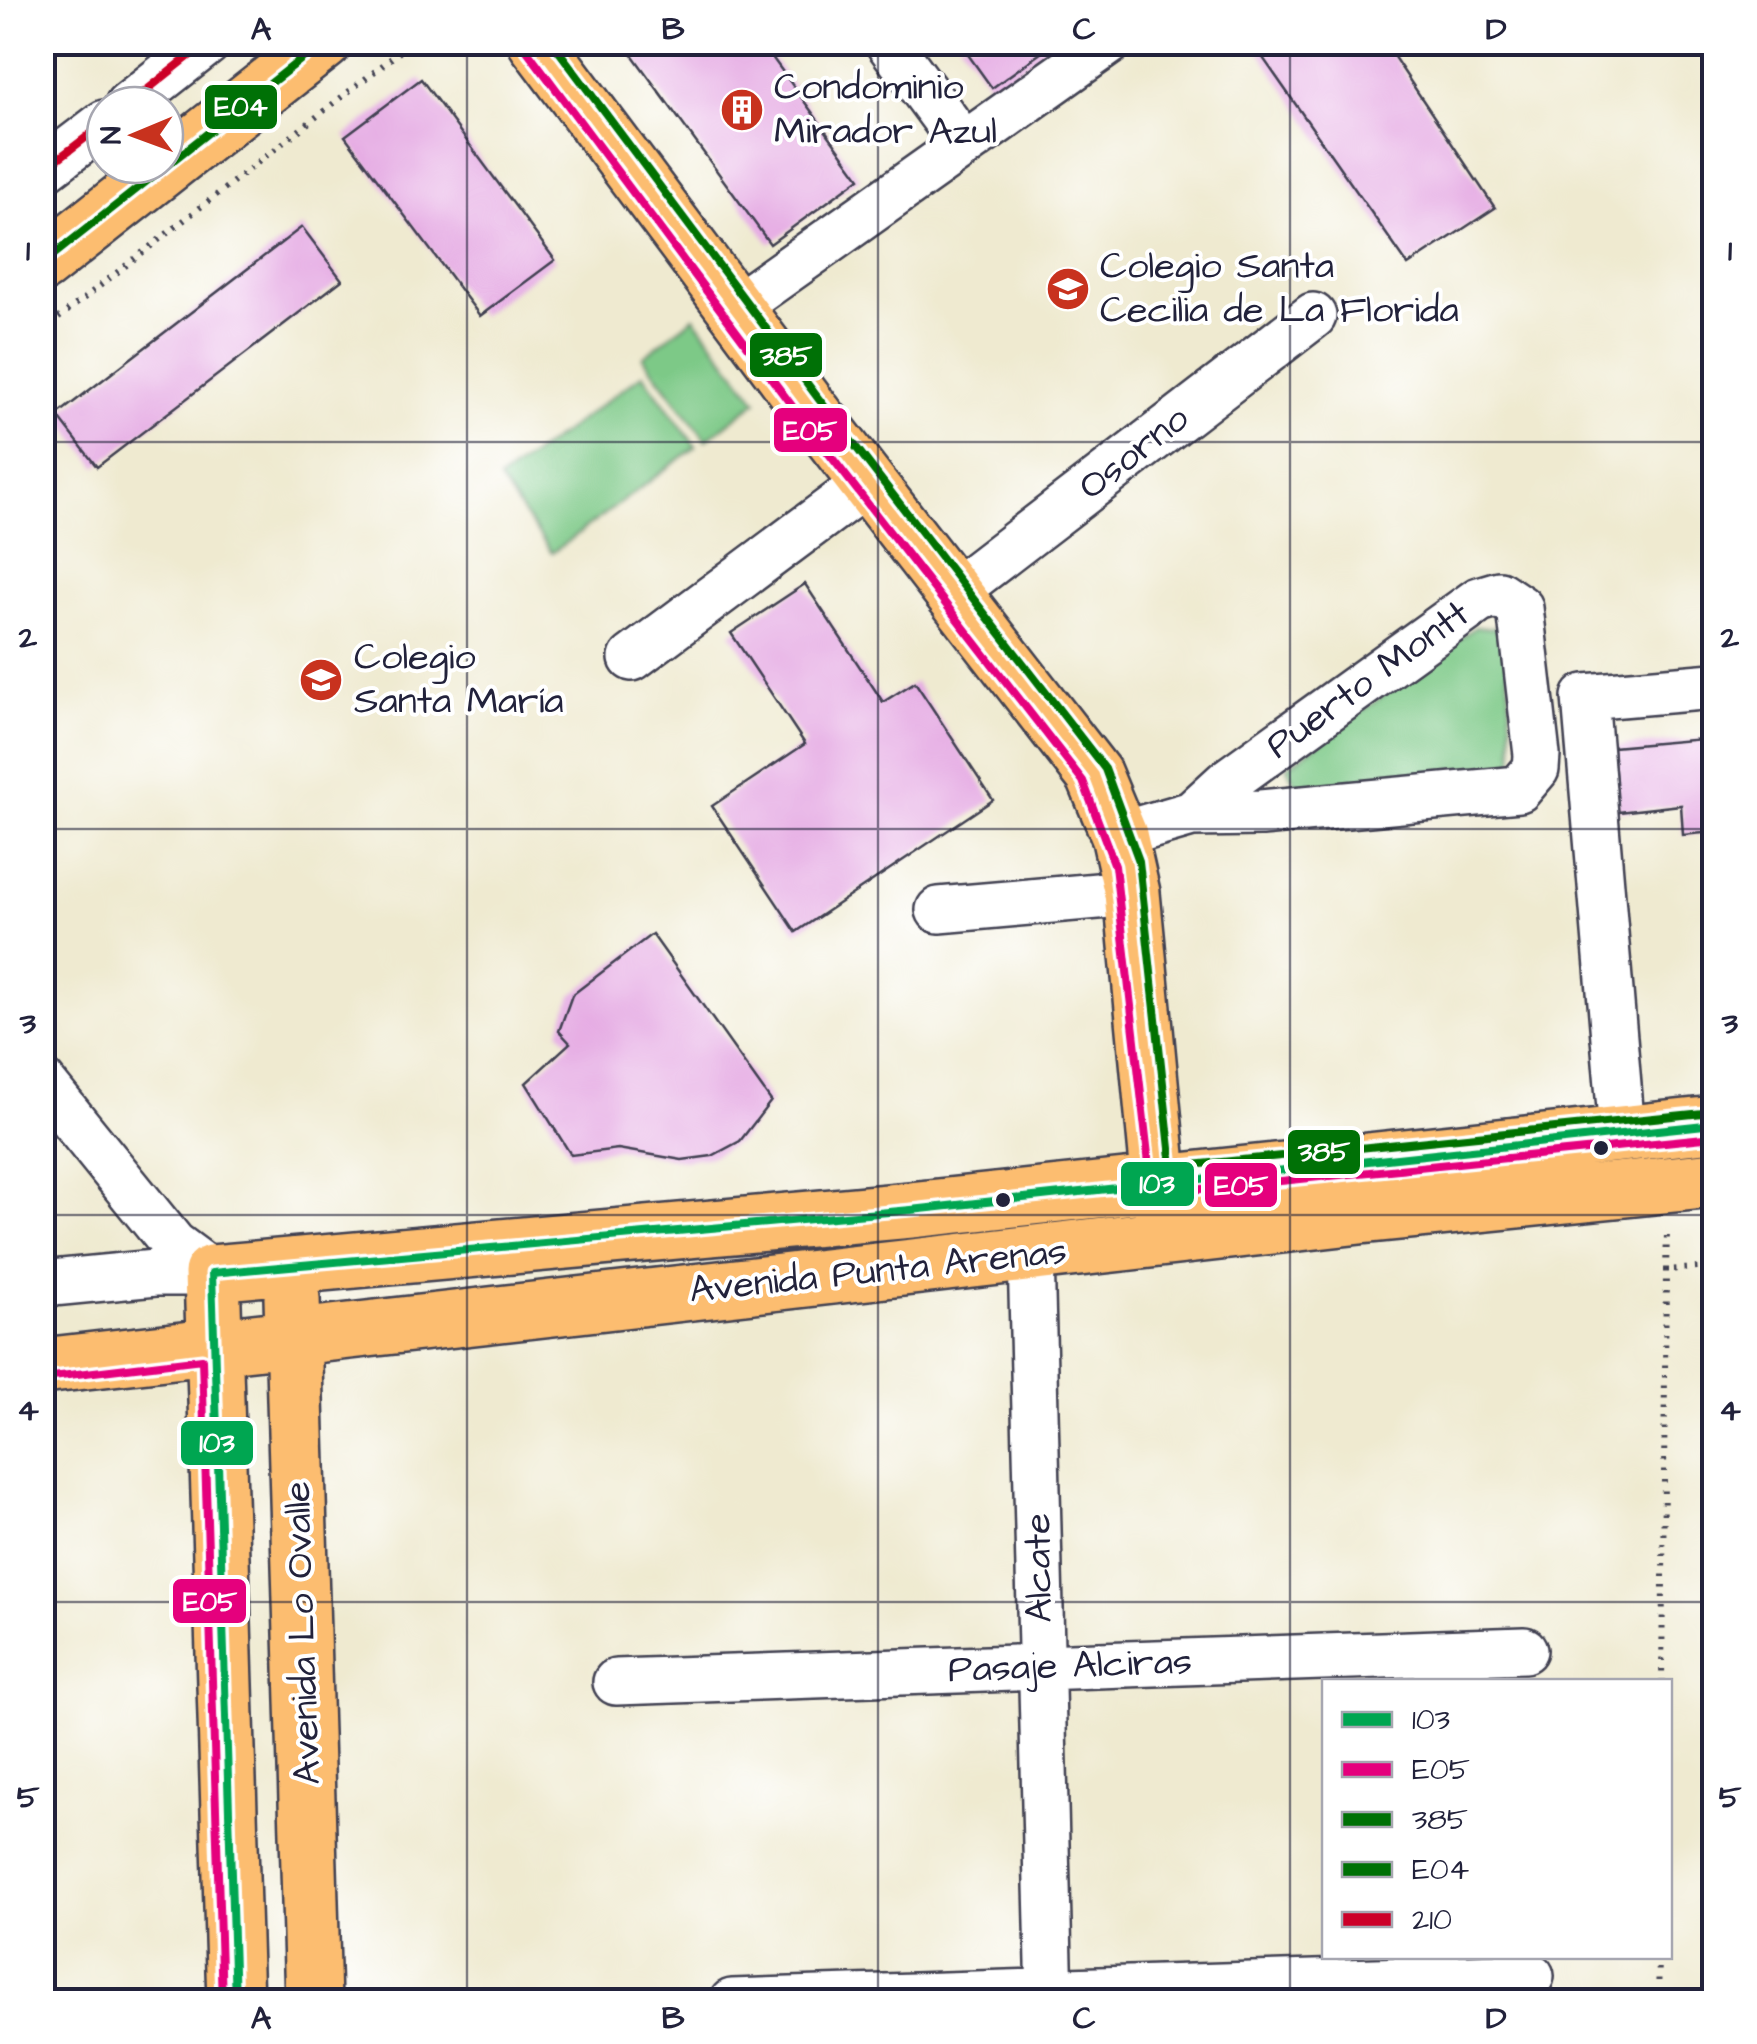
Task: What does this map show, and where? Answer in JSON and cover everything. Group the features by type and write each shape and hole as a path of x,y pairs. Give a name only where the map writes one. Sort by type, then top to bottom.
{"main road":[{"path":"42,264 324,42"},
{"path":"536,42 734,308 1094,775 1119,834 1132,894 1164,1239"},
{"name":"Avenida Punta Arenas","path":"212,1273 912,1210 1161,1180 1714,1124"},
{"name":"Avenida Punta Arenas","path":"42,1366 1714,1180"},
{"name":"Avenida Lo Ovalle","path":"290,1266 313,2002"},
{"path":"212,1273 234,2002"}],"street":[{"path":"153,85 208,42"},
{"path":"888,42 964,145"},
{"path":"734,308 1109,42"},
{"path":"43,170 85,138"},
{"name":"Osorno","path":"955,590 1312,316"},
{"path":"632,658 868,482"},
{"name":"Puerto Montt","path":"1119,834 1192,814 1260,813 1519,789 1536,769 1537,755 1520,608 1499,594 1479,600 1228,781 1192,814"},
{"path":"1622,1132 1585,697 1714,686"},
{"path":"938,910 1132,894"},
{"path":"42,1082 173,1244 212,1273"},
{"name":"Alcate","path":"1031,1254 1050,1996"},
{"name":"Avenida Punta Arenas","path":"42,1284 155,1272 212,1273"},
{"name":"Pasaje Alciras","path":"616,1682 1524,1650"},
{"path":"732,2002 1050,1996 1530,1976"}],"path":[{"path":"42,331 402,50"},
{"path":"1662,1679 1666,1270 1714,1267"},
{"path":"1658,2002 1659,1959"}],"green space":[{"path":"694,317 757,401 706,440 643,357"},
{"path":"643,374 696,447 552,553 499,480"},
{"path":"1475,627 1505,628 1514,763 1297,788 1287,767"}],"building":[{"name":"Condominio Mirador Azul","path":"623,42 761,42 860,178 770,244"},
{"name":"Condominio Mirador Azul","path":"959,42 1056,42 992,88"},
{"path":"1252,42 1384,42 1495,208 1408,265"},
{"path":"421,79 555,260 480,316 345,136"},
{"path":"302,227 342,280 97,467 57,415"},
{"path":"805,584 883,702 915,682 993,800 796,932 712,806 805,744 731,633"},
{"path":"1714,738 1714,832 1683,835 1681,805 1618,812 1613,747"},
{"path":"652,934 771,1101 740,1141 712,1156 682,1160 618,1149 571,1155 526,1083 570,1043 559,1031 572,995"}],"transit line":[{"name":"210","path":"153,85 207,42"},
{"name":"E04","path":"42,264 323,42"},
{"name":"385","path":"552,42 818,398 1105,769 1139,861 1172,1167 1713,1112"},
{"name":"E05","path":"526,49 798,414 1083,781 1115,866 1152,1190 1162,1193 1714,1137"},
{"name":"210","path":"42,171 85,138"},
{"name":"103","path":"235,2002 212,1273 911,1210 1714,1124"},
{"name":"E05","path":"44,1378 202,1359 222,2002"}],"place":[{"name":"Condominio Mirador Azul","path":"742,110"},
{"name":"Colegio Santa Cecilia de La Florida","path":"1068,289"},
{"name":"Colegio Santa María","path":"321,680"}]}
